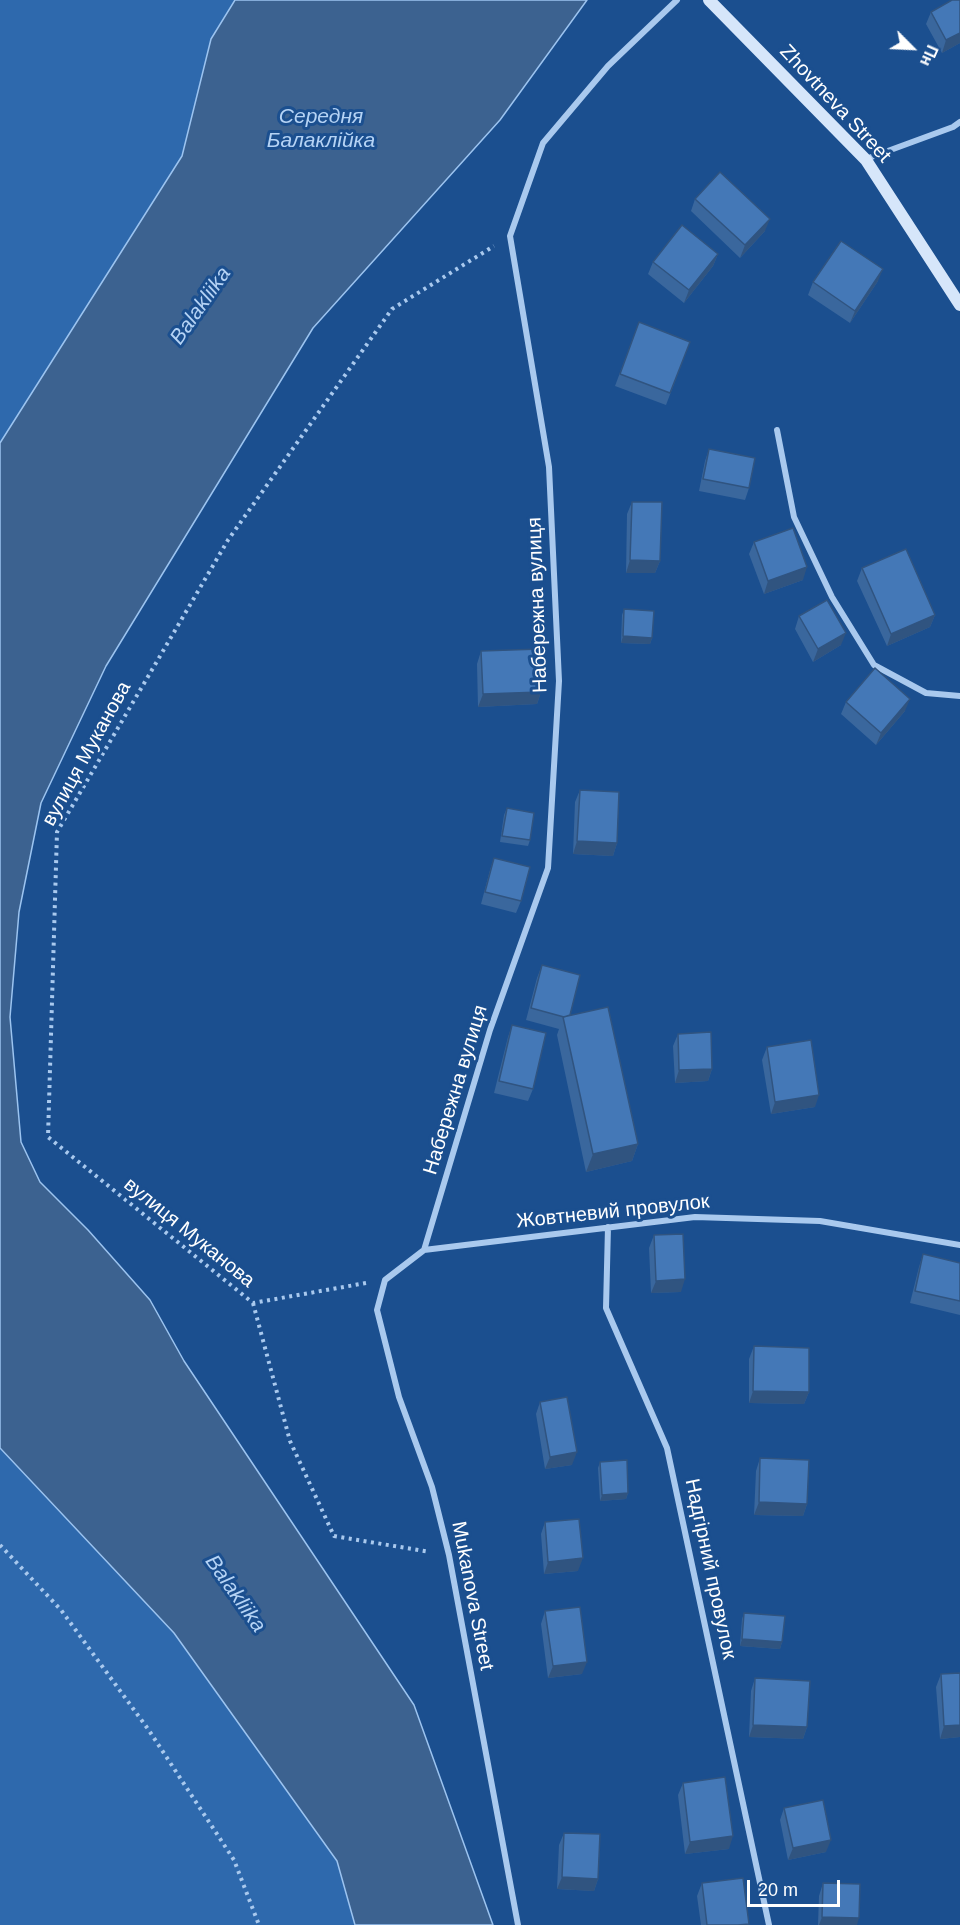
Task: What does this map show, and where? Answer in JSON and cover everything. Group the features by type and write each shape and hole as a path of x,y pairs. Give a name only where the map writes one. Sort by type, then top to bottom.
{"street":[{"name":"Набережна вулиця","path":"424,1250 490,1030 548,868 559,681 549,467 510,236 543,143 608,66 677,0"},
{"name":"Zhovtneva Street","path":"709,0 866,160 960,305"},
{"path":"866,160 953,127 960,122"},
{"path":"777,430 794,518 832,597 874,665 926,693 960,696"},
{"name":"Жовтневий провулок","path":"424,1250 695,1217 820,1221 960,1245"},
{"name":"Надгірний провулок","path":"608,1227 606,1308 667,1448 769,1925"},
{"path":"385,1280 424,1250"},
{"name":"Mukanova Street","path":"385,1280 377,1310 399,1397 432,1487 449,1555 518,1925"}],"path":[{"name":"вулиця Муканова","path":"385,1280 253,1303 48,1137 57,832 228,540 392,309 510,236"},
{"path":"253,1303 290,1441 334,1536 449,1555"},
{"path":"0,1545 61,1610 148,1729 234,1860 259,1925"}],"shaded area":[{"path":"0,0 235,0 211,39 182,156 0,443"},
{"path":"0,1448 174,1633 337,1861 355,1925 0,1925"}],"water":[{"name":"Середня Балаклійка","path":"235,0 587,0 500,120 313,328 106,666 41,803 19,912 10,1017 21,1142 40,1182 88,1230 150,1300 184,1361 414,1705 493,1925 355,1925 337,1861 174,1633 0,1448 0,443 182,156 211,39"}],"building":[{"path":"952,0 960,0 960,33 946,40 931,12"},
{"path":"720,172 770,219 745,245 695,199"},
{"path":"682,225 718,254 689,290 653,262"},
{"path":"841,241 883,269 855,311 813,282"},
{"path":"639,322 690,342 670,393 620,374"},
{"path":"709,449 755,458 749,488 703,479"},
{"path":"632,502 662,502 660,561 630,560"},
{"path":"793,528 807,567 768,581 754,542"},
{"path":"906,549 935,615 891,634 862,568"},
{"path":"827,600 846,633 818,649 799,616"},
{"path":"624,609 654,611 652,638 623,636"},
{"path":"540,649 541,692 483,694 481,651"},
{"path":"875,668 910,699 881,733 846,702"},
{"path":"580,790 619,792 617,843 577,841"},
{"path":"507,808 534,813 530,840 502,836"},
{"path":"494,858 530,867 521,901 485,892"},
{"path":"542,965 580,975 570,1015 564,1017 531,1008"},
{"path":"608,1007 638,1144 593,1154 563,1017"},
{"path":"512,1025 546,1033 533,1089 499,1081"},
{"path":"711,1032 712,1069 679,1070 678,1034"},
{"path":"811,1040 819,1095 775,1102 767,1047"},
{"path":"683,1234 685,1279 656,1281 654,1235"},
{"path":"923,1254 960,1263 960,1301 915,1291"},
{"path":"754,1346 809,1348 809,1392 753,1391"},
{"path":"567,1397 577,1452 550,1457 540,1402"},
{"path":"760,1458 809,1460 807,1504 759,1502"},
{"path":"627,1460 628,1493 602,1495 600,1462"},
{"path":"579,1519 583,1558 548,1562 545,1522"},
{"path":"580,1607 587,1662 553,1666 545,1611"},
{"path":"744,1613 785,1616 782,1642 742,1639"},
{"path":"960,1673 960,1725 944,1726 941,1674"},
{"path":"755,1678 810,1681 807,1727 753,1725"},
{"path":"725,1777 733,1836 690,1842 683,1783"},
{"path":"823,1800 831,1840 793,1848 784,1808"},
{"path":"564,1833 600,1834 598,1879 562,1877"},
{"path":"743,1878 749,1924 707,1925 702,1883"},
{"path":"823,1883 860,1884 859,1918 822,1917"}],"water label":[{"name":"Balakliika","path":"201,306"},
{"name":"Balakliika","path":"235,1594"}]}
